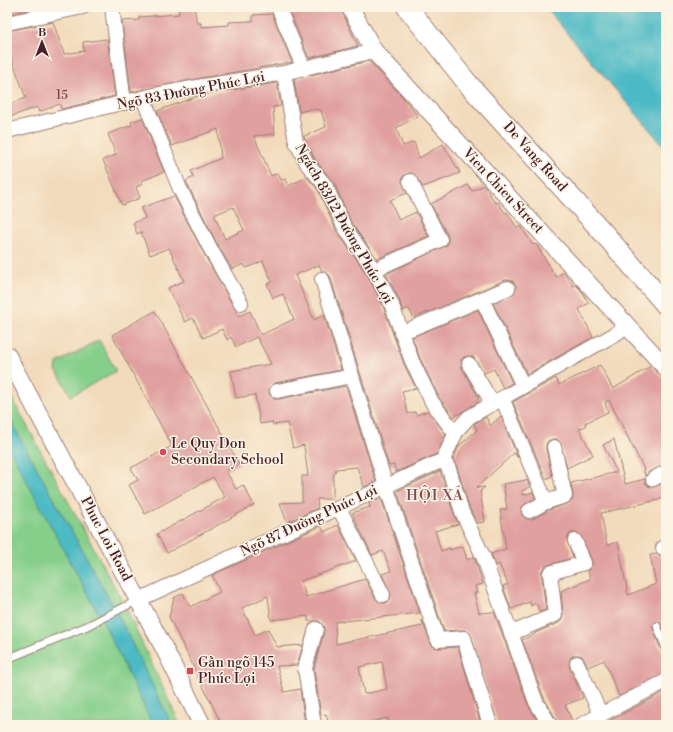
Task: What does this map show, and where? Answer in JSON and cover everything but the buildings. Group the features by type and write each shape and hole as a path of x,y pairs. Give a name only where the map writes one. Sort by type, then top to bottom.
{"main road":[{"name":"De Vang Road","path":"407,7 469,85 600,229 666,305"}],"street":[{"path":"7,23 83,7"},
{"path":"112,7 124,103"},
{"path":"278,7 304,69"},
{"name":"Vien Chieu Street","path":"350,7 374,51 666,368"},
{"name":"Ngõ 83 Đường Phúc Lợi","path":"7,131 143,98 304,69 374,51"},
{"name":"Ngách 83/12 Đường Phúc Lợi","path":"284,73 296,142 308,165 324,185 344,226 374,270 391,303 412,361 432,402 451,428 457,430"},
{"path":"143,98 180,188 210,248 242,304"},
{"path":"374,270 440,240 410,181"},
{"path":"322,279 386,486 438,640 464,638 490,725"},
{"path":"401,333 508,288"},
{"path":"482,299 523,386"},
{"path":"550,725 536,702 483,556 462,512 449,469 443,460 457,430 469,418 617,333 627,325"},
{"name":"Phuc Loi Road","path":"7,355 164,648 202,725"},
{"path":"469,364 498,401 546,502"},
{"path":"277,391 352,376"},
{"path":"529,511 546,502 565,496 554,447"},
{"name":"Ngõ 87 Đường Phúc Lợi","path":"138,600 443,460"},
{"path":"653,480 666,472"},
{"path":"339,508 383,595"},
{"path":"512,633 555,615 550,573 584,563 575,541"},
{"path":"314,725 305,668 316,629"},
{"path":"577,663 601,714"},
{"path":"581,725 666,681"}],"lane":[{"path":"7,659 87,626 138,600"},
{"path":"657,626 666,648"}],"green space":[{"path":"99,340 116,371 71,396 56,370 57,363"},
{"path":"7,389 125,606 180,725 7,725"}],"water":[{"path":"545,7 666,7 666,149"},
{"path":"7,414 118,615 172,725 153,725 104,624 7,445"}],"place":[{"name":"Le Quy Don Secondary School","path":"163,452"},
{"name":"Gần ngõ 145 Phúc Lợi","path":"190,671"}],"district":[{"name":"HỘI XÁ","path":"435,495"}]}
